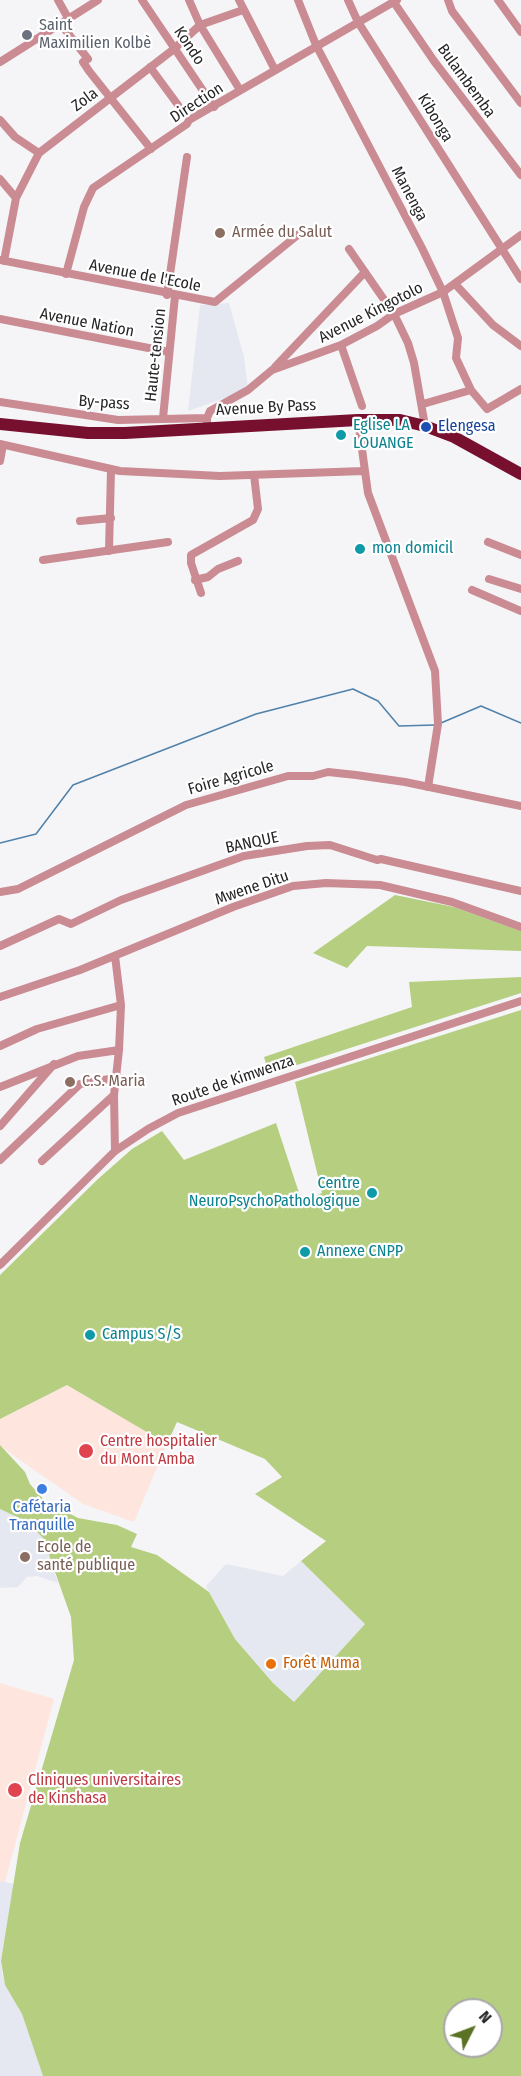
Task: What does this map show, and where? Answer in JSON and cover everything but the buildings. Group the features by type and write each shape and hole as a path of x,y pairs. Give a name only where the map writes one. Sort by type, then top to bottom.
{"highway":[{"name":"Avenue By Pass","path":"0,424 94,433 207,423 400,420 454,437 521,474"}],"street":[{"path":"58,0 68,18"},
{"path":"0,62 98,0"},
{"name":"Kondo","path":"141,0 214,107"},
{"path":"189,0 200,25 240,90"},
{"path":"239,0 275,70"},
{"name":"Manenga","path":"298,0 316,45 443,292 458,338 456,358 471,390 484,408 490,409 521,389"},
{"name":"Kibonga","path":"348,0 357,22 521,279"},
{"path":"447,0 452,11 521,103"},
{"path":"498,0 521,32"},
{"name":"Direction","path":"66,274 87,197 101,182 151,149 189,120 394,1"},
{"name":"Bulambemba","path":"394,1 521,175"},
{"name":"Zola","path":"2,260 16,198 39,153 174,49 200,25 243,10"},
{"path":"60,23 88,59 83,62 151,149"},
{"path":"150,67 178,105"},
{"path":"0,120 15,137 39,153"},
{"name":"Haute-tension","path":"163,418 171,295 187,157"},
{"path":"0,179 16,198"},
{"name":"Avenue de l'Ecole","path":"2,260 171,295 217,302 299,234"},
{"name":"Avenue Kingotolo","path":"207,423 213,408 248,390 273,370 341,345 394,314 456,285 521,235"},
{"path":"349,249 394,314 414,363 423,404 425,426"},
{"path":"273,370 364,272"},
{"path":"456,285 493,325 521,346"},
{"name":"Avenue Nation","path":"0,319 169,352"},
{"path":"341,345 362,406"},
{"path":"423,404 471,390"},
{"name":"By-pass","path":"0,402 118,420 163,418 207,423"},
{"path":"358,420 364,471 371,502 435,671 438,724 428,787"},
{"path":"0,461 1,444 111,470 254,475 364,471"},
{"path":"109,551 111,470"},
{"path":"201,592 195,580 191,555 253,520 258,509 254,475"},
{"path":"80,521 111,518"},
{"path":"43,560 168,542"},
{"path":"488,542 521,555"},
{"path":"195,580 207,577 218,569 238,561"},
{"path":"489,579 521,589"},
{"path":"472,590 521,611"},
{"name":"Foire Agricole","path":"0,892 18,889 186,805 268,780 328,772 405,782 521,806"},
{"name":"BANQUE","path":"0,946 59,919 71,924 121,900 244,856 307,846 330,845 377,861 381,859 521,891"},
{"name":"Mwene Ditu","path":"0,997 115,956 294,886 326,883 380,885 452,902 521,927"},
{"path":"115,956 121,1005 114,1095 115,1151"},
{"name":"Route de Kimwenza","path":"0,1265 115,1151 148,1128 183,1111 521,1001"},
{"path":"0,1046 37,1029 121,1005"},
{"path":"0,1087 78,1056 119,1050"},
{"path":"0,1126 54,1064"},
{"path":"0,1160 80,1084 115,1078"},
{"path":"42,1161 114,1095"}],"shaded area":[{"path":"229,303 244,357 248,390 188,411 200,305"},
{"name":"Centre hospitalier du Mont Amba","path":"67,1385 167,1444 134,1522 83,1504 0,1446 0,1419"},
{"name":"Ecole de santé publique","path":"0,1509 20,1516 43,1538 58,1583 37,1576 27,1577 18,1587 0,1588"},
{"path":"301,1561 365,1624 294,1702 273,1683 235,1639 206,1586 226,1564 283,1576"},
{"name":"Cliniques universitaires de Kinshasa","path":"0,1683 54,1699 5,1882 0,1881"},
{"path":"0,1881 14,1884 1,1961 2,1972 5,1985 22,2014 43,2076 0,2076"}],"green space":[{"path":"395,895 454,907 521,931 521,951 367,946 347,968 313,953"},
{"path":"521,977 521,993 269,1074 264,1057 412,1007 409,982"},
{"path":"521,1010 521,2076 43,2076 22,2014 5,1985 1,1961 20,1843 74,1660 71,1617 43,1538 28,1522 0,1509 0,1445 25,1472 30,1484 43,1499 78,1518 117,1525 137,1534 131,1547 157,1555 209,1592 235,1639 273,1683 294,1702 365,1624 301,1561 326,1541 255,1494 282,1477 265,1459 177,1422 167,1444 67,1385 0,1419 0,1275 98,1179 132,1149 162,1131 184,1160 276,1123 302,1202 322,1193 295,1082"}],"waterway":[{"path":"0,843 36,834 73,785 256,714 353,689 378,701 399,726 435,725"},
{"path":"441,723 481,706 521,723"}],"place":[{"name":"Saint Maximilien Kolbè","path":"27,35"},
{"name":"Armée du Salut","path":"220,233"},
{"name":"Elengesa","path":"426,427"},
{"name":"Eglise LA LOUANGE","path":"341,435"},
{"name":"mon domicil","path":"360,549"},
{"name":"C.S. Maria","path":"70,1082"},
{"name":"Centre NeuroPsychoPathologique","path":"372,1193"},
{"name":"Annexe CNPP","path":"305,1252"},
{"name":"Campus S/S","path":"90,1335"},
{"name":"Centre hospitalier du Mont Amba","path":"86,1451"},
{"name":"Cafétaria Tranquille","path":"42,1489"},
{"name":"Ecole de santé publique","path":"25,1557"},
{"name":"Forêt Muma","path":"271,1664"},
{"name":"Cliniques universitaires de Kinshasa","path":"15,1790"}]}
